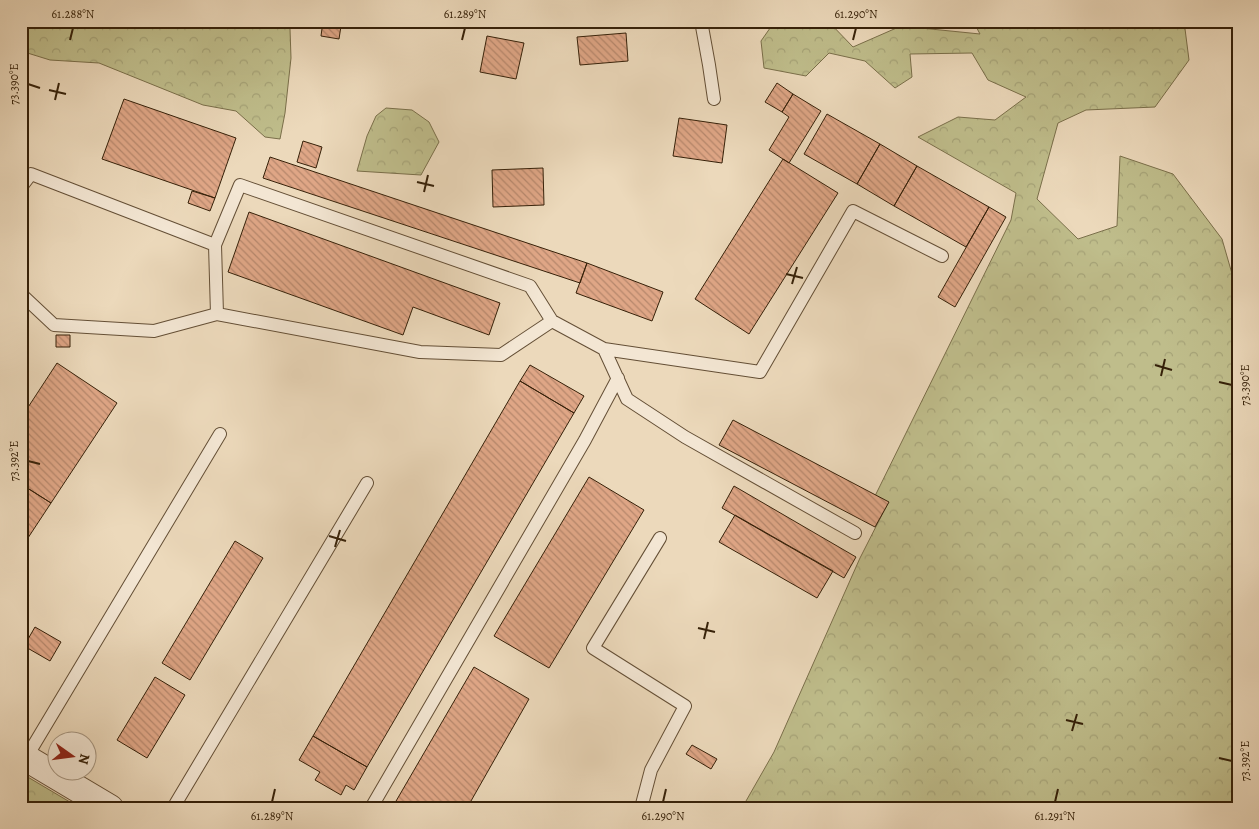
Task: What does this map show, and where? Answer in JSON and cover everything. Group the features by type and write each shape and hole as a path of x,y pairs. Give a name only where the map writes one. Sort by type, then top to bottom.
{"street":[{"path":"23,756 110,808"}],"lane":[{"path":"701,21 714,99"},
{"path":"21,187 31,174 215,244"},
{"path":"217,314 215,244 240,185 530,286 552,321 604,348 760,372 853,210 942,256"},
{"path":"21,294 54,325 154,331 217,314 420,352 501,355 552,321"},
{"path":"604,348 627,399 685,437 855,533"},
{"path":"371,808 585,440 618,378"},
{"path":"23,756 220,434"},
{"path":"172,808 366,483"},
{"path":"641,808 651,770 685,706 593,648 660,538"}],"green space":[{"path":"21,21 286,21 290,29 291,58 280,139 265,137 236,111 203,105 99,63 50,60 21,51"},
{"path":"775,21 828,21 853,47 901,26 980,34 973,21 1184,21 1189,60 1155,107 1086,110 1058,123 1037,199 1078,239 1117,226 1120,156 1173,174 1222,239 1235,284 1238,338 1238,808 742,808 774,752 860,558 888,503 875,496 1011,220 1016,193 918,137 958,117 995,120 1026,97 988,80 972,53 910,54 912,77 895,88 865,61 829,53 806,76 764,68 761,41"},
{"path":"386,108 412,110 429,122 439,142 421,175 357,171 367,136 376,116"},
{"path":"21,773 80,808 21,808"}],"building":[{"path":"323,21 355,21 354,28 341,26 339,39 321,36"},
{"path":"626,33 628,61 580,65 577,37"},
{"path":"487,36 524,43 516,79 480,72"},
{"path":"777,83 793,94 782,112 765,102"},
{"path":"793,94 821,111 789,163 769,150 789,117 782,112"},
{"path":"124,99 236,138 215,198 102,159"},
{"path":"827,114 880,144 857,184 804,154"},
{"path":"679,118 727,125 722,163 673,156"},
{"path":"303,141 322,147 316,168 297,162"},
{"path":"880,144 917,166 894,206 857,184"},
{"path":"270,157 587,263 580,283 263,178"},
{"path":"783,159 838,193 749,334 695,299"},
{"path":"917,166 989,207 966,247 894,206"},
{"path":"543,168 544,205 493,207 492,170"},
{"path":"192,191 215,198 210,211 188,203"},
{"path":"989,207 1006,217 955,307 938,297"},
{"path":"249,212 500,303 489,335 413,307 403,335 228,272"},
{"path":"587,263 663,292 652,321 576,293"},
{"path":"56,335 70,335 70,347 56,347"},
{"path":"57,363 117,403 51,503 21,484 21,418"},
{"path":"530,365 584,396 574,413 520,381"},
{"path":"520,381 574,413 367,767 313,736"},
{"path":"733,420 889,502 875,527 719,445"},
{"path":"589,477 644,510 549,668 494,636"},
{"path":"21,484 51,503 22,547 21,546"},
{"path":"734,486 856,557 844,578 722,508"},
{"path":"735,515 833,571 817,598 719,542"},
{"path":"235,541 263,558 190,680 162,663"},
{"path":"35,627 61,642 50,661 24,646"},
{"path":"474,667 529,699 467,808 392,808"},
{"path":"155,677 185,695 147,758 117,740"},
{"path":"313,736 367,767 354,790 346,785 341,795 315,780 320,772 299,760"},
{"path":"692,745 717,759 711,769 686,754"}]}
